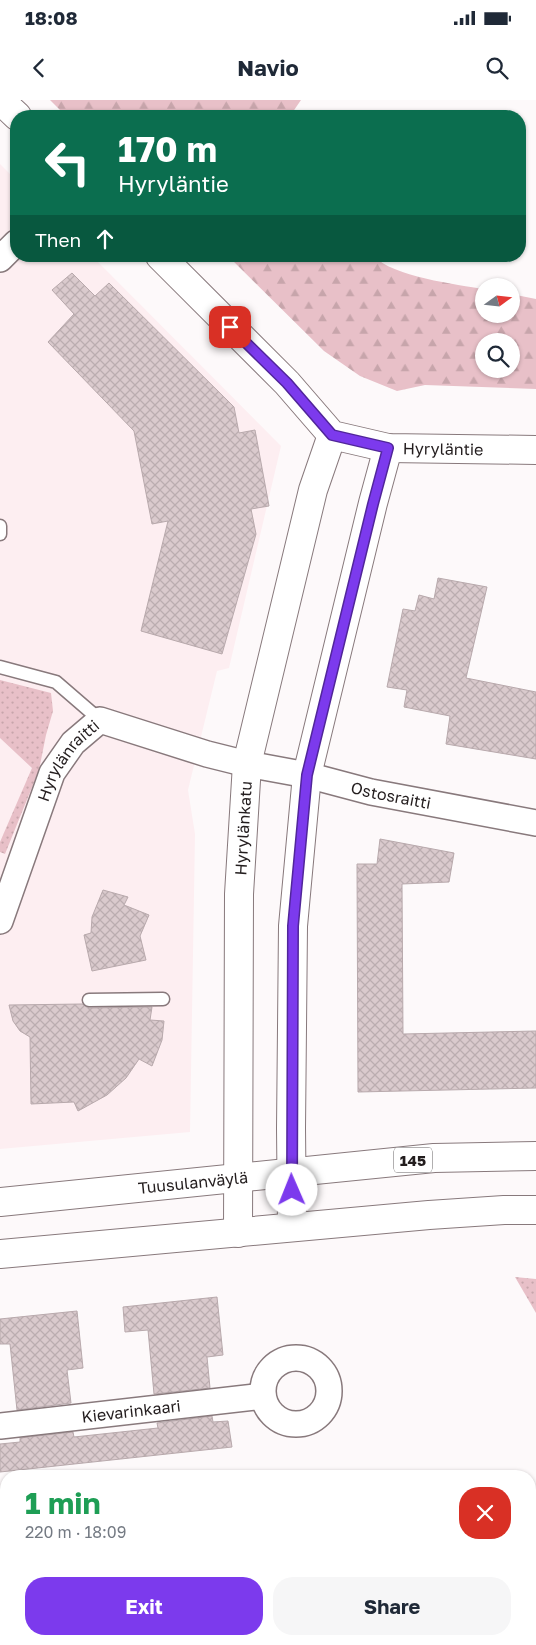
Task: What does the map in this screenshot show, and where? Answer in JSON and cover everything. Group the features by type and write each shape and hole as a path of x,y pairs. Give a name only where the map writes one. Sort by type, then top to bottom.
{"street":[{"path":"0,100 11,110"},
{"path":"0,259 10,249"},
{"path":"166,262 287,383 332,435"},
{"name":"Hyryläntie","path":"332,435 388,448 536,450"},
{"name":"Hyrylänkatu","path":"238,1233 239,894 247,764 313,490 332,435"},
{"path":"292,1228 293,926 307,775 388,448"},
{"name":"Hyrylänraitti","path":"0,922 52,773 73,743 100,720 207,754 247,764"},
{"name":"Ostosraitti","path":"247,764 307,775 371,792 536,823"},
{"name":"Tuusulanväylä","path":"0,1202 434,1158 536,1156"},
{"path":"0,1254 429,1215 536,1210"},
{"name":"Kievarinkaari","path":"0,1426 263,1396"}],"lane":[{"path":"0,526 0,534"},
{"path":"0,667 56,682 100,720"},
{"path":"89,1000 163,1000"}],"shaded area":[{"path":"0,164 10,174 10,262 98,262 281,446 229,668 217,671 188,790 195,834 190,1132 0,1149"}],"green space":[{"path":"50,100 301,100 294,110 60,110"},
{"path":"234,262 382,262 409,274 475,288 475,323 520,323 520,296 536,299 536,389 425,385 397,391 360,376 324,351"},
{"path":"0,680 51,693 53,711 39,770 5,854 0,852 0,842 32,768 0,738"},
{"path":"515,1277 536,1279 536,1313"}],"building":[{"path":"72,273 95,296 109,283 234,407 239,433 255,430 269,506 251,509 256,534 222,654 141,631 168,521 152,524 134,431 48,342 74,314 52,290"},
{"path":"438,578 487,587 466,678 536,692 536,759 446,744 450,716 404,707 407,690 387,687 403,609 415,611 419,595 434,599"},
{"path":"380,839 454,853 449,882 402,884 403,1034 536,1031 536,1088 358,1092 357,864 377,864"},
{"path":"103,890 128,897 124,905 149,915 140,936 146,960 92,971 84,935 91,933 92,917"},
{"path":"82,1004 89,1008 152,1007 150,1020 164,1021 162,1040 152,1066 139,1059 126,1078 107,1095 78,1111 74,1102 31,1104 30,1037 20,1031 13,1021 9,1005"},
{"path":"217,1297 223,1355 207,1357 210,1388 154,1394 148,1330 125,1332 123,1307"},
{"path":"77,1311 83,1368 67,1370 71,1403 17,1410 10,1344 0,1344 0,1319"},
{"path":"212,1416 213,1422 228,1421 232,1447 19,1470 0,1470 0,1444 20,1442 20,1438 73,1432 74,1437 158,1428 157,1423"}],"route":[{"path":"230,327 287,383 332,435 388,448 307,775 293,926 292,1190"}]}
